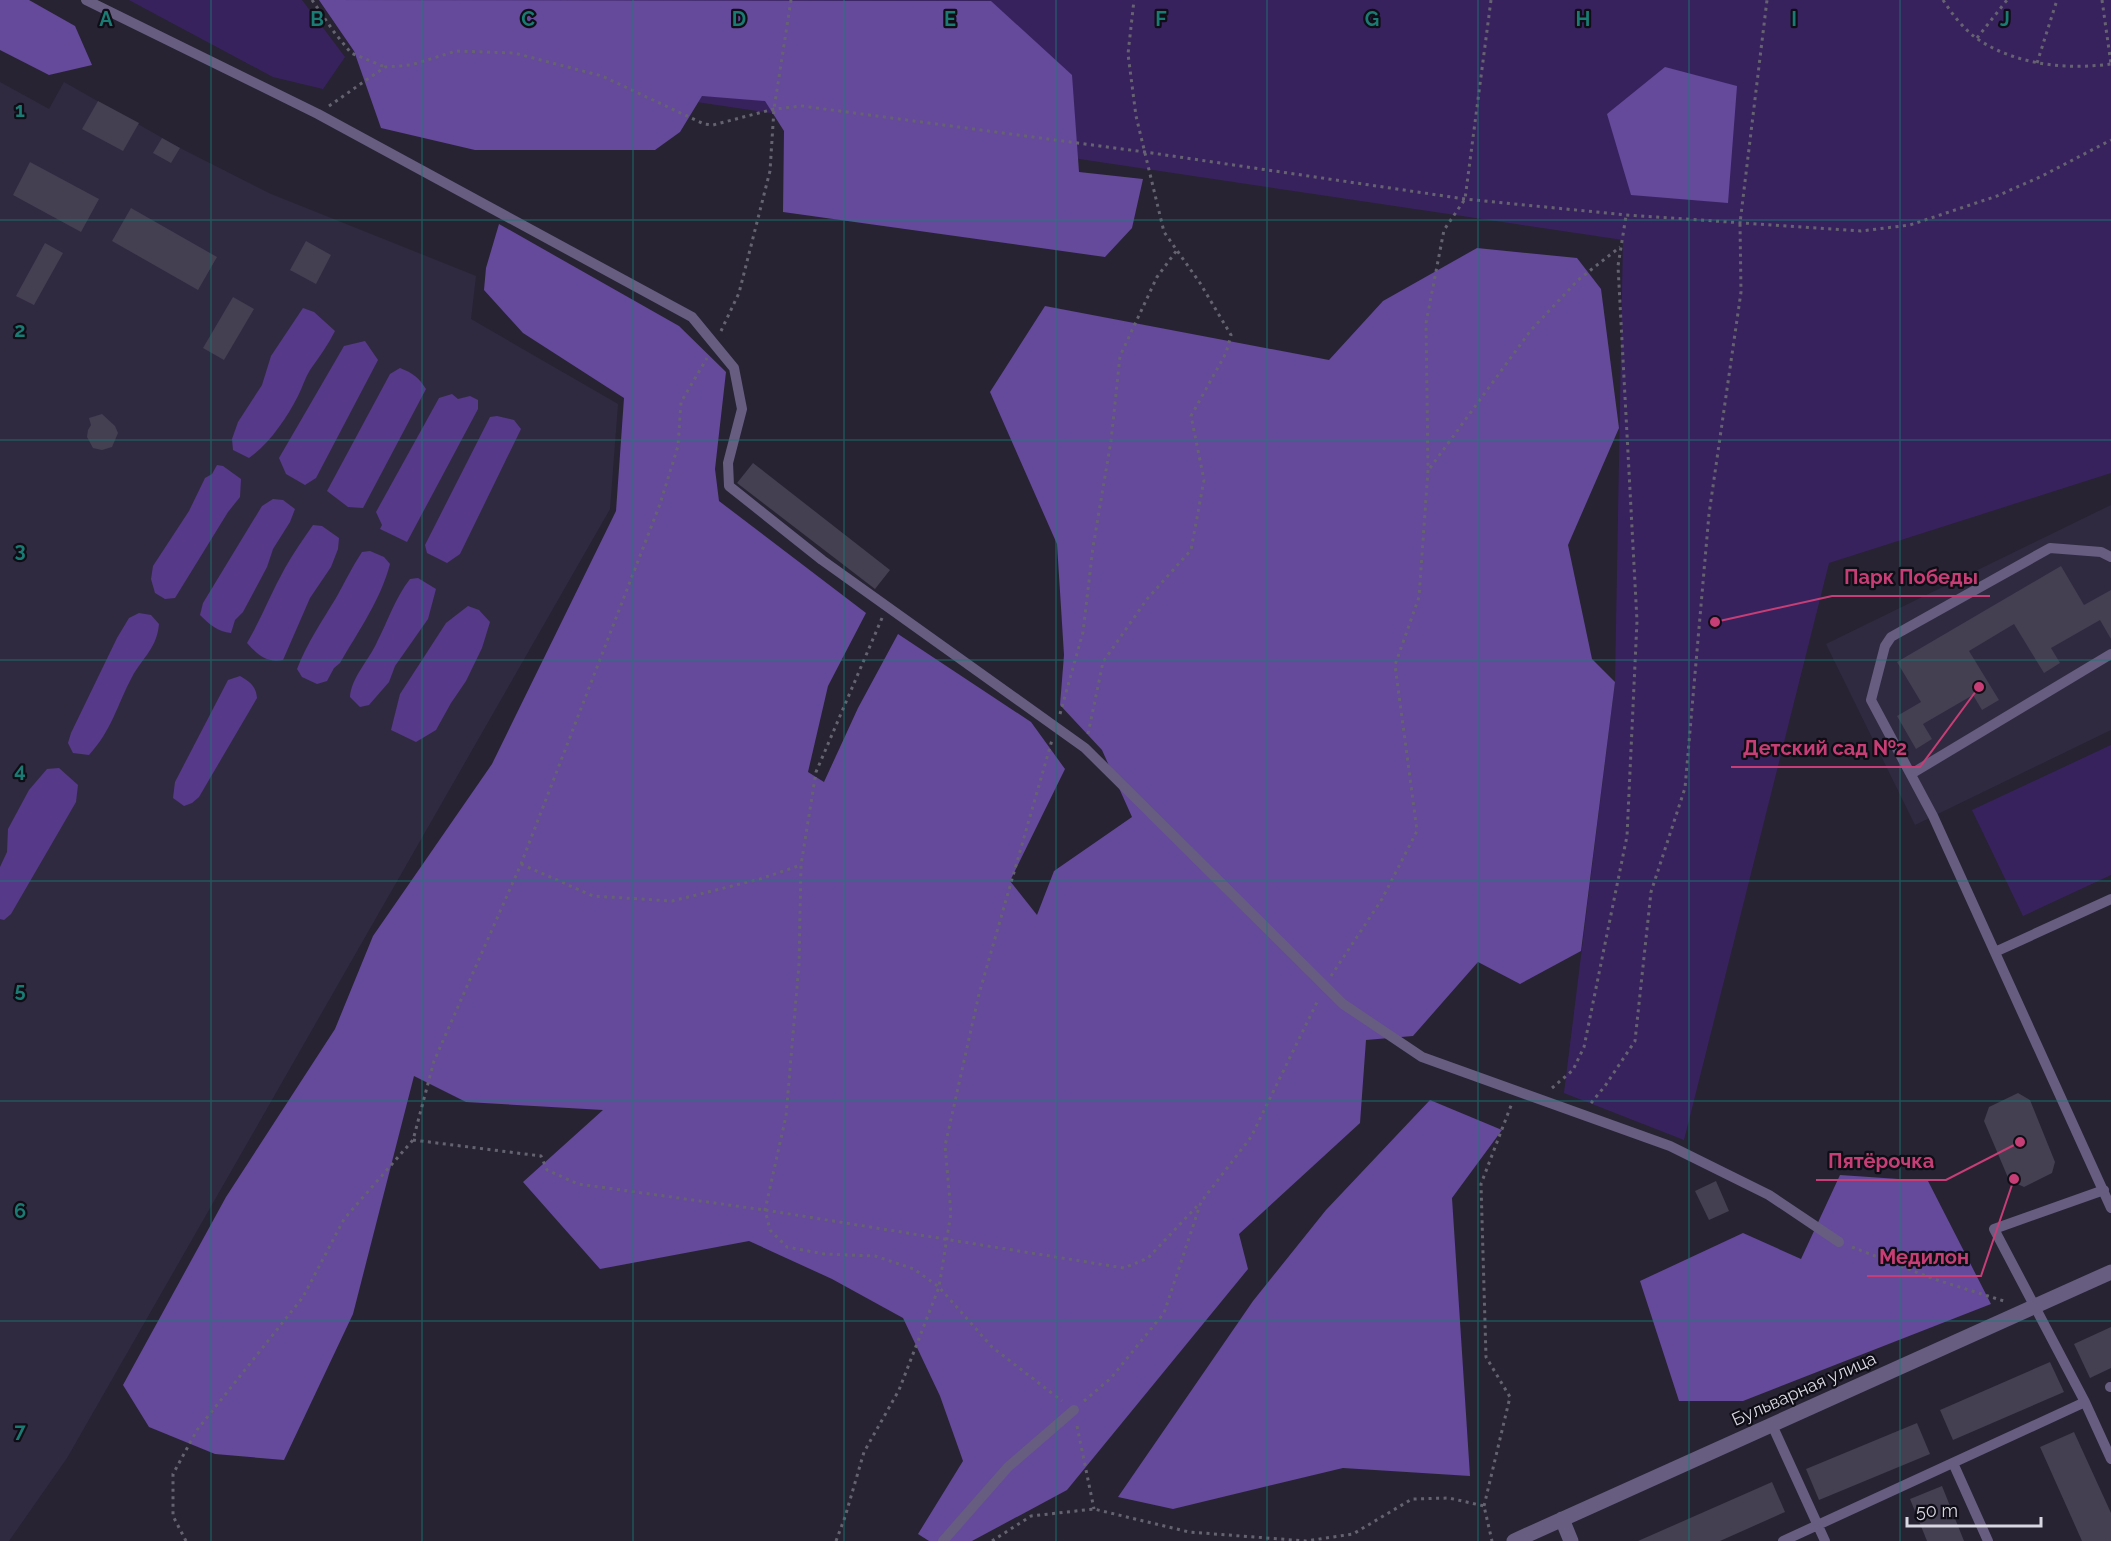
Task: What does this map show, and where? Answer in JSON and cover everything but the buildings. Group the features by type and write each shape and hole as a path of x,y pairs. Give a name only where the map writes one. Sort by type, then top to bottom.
{"street":[{"name":"Бульварная улица","path":"1514,1541 2111,1272"},
{"path":"1562,1519 1571,1541"}],"lane":[{"path":"86,0 318,114 692,317 735,368 742,409 728,464 729,486 886,608 1085,748 1343,1004 1422,1057 1670,1146 1769,1195 1839,1242"},
{"path":"2111,557 2101,552 2050,548 1891,637 1887,641 1871,700 1933,816 2111,1208"},
{"path":"1911,774 2111,654"},
{"path":"1995,952 2111,899"},
{"path":"2104,1190 1994,1229 2085,1402 2111,1459"},
{"path":"1783,1541 2085,1402"},
{"path":"943,1541 1008,1467 1074,1410"},
{"path":"1772,1425 1825,1541"},
{"path":"1953,1463 1988,1541"}],"path":[{"path":"312,0 351,52 385,67 411,65 456,51 514,53 602,76 704,124 713,125 774,109 802,106 1145,152 1465,199 1626,215 1861,231 1910,225 1997,196 2042,176 2111,140"},
{"path":"186,1541 173,1516 173,1474 197,1430 303,1297 344,1219 413,1140 434,1061 521,864 660,504 678,446 681,402 715,344 739,293 770,171 774,109 790,0"},
{"path":"1085,748 1103,662 1147,599 1191,550 1204,480 1191,416 1226,353 1231,335 1164,232 1136,116 1128,54 1134,0"},
{"path":"413,1140 542,1156 548,1170 578,1184 765,1210 945,1241 1124,1268 1148,1258 1202,1202 1251,1137 1325,986 1382,899 1417,831 1395,665 1419,597 1428,470 1426,323 1444,230 1465,199 1491,0"},
{"path":"1581,1115 1605,1086 1635,1041 1651,892 1685,788 1709,514 1741,292 1740,223 1767,0"},
{"path":"1942,0 1964,27 1977,38 1995,48 2037,63 2071,67 2111,64 2102,0"},
{"path":"1977,38 2007,0"},
{"path":"2037,63 2057,0"},
{"path":"318,114 385,67"},
{"path":"1534,1098 1555,1086 1573,1070 1584,1047 1627,836 1637,621 1618,266 1626,215"},
{"path":"1428,470 1532,330 1578,280 1621,247"},
{"path":"836,1541 864,1452 899,1390 939,1287 951,1213 945,1146 979,994 1083,632 1111,441 1120,356 1157,277 1177,250"},
{"path":"886,608 816,772 801,865 799,964 786,1116 765,1210 770,1230 787,1247 824,1254 875,1256 914,1269 939,1287 992,1347 1074,1410 1095,1509"},
{"path":"521,864 593,896 672,901 760,879 801,865"},
{"path":"1492,1541 1484,1506 1510,1397 1486,1357 1481,1184 1516,1091"},
{"path":"1074,1410 1111,1378 1164,1313 1202,1202"},
{"path":"1839,1242 1934,1279 2010,1302 2016,1315"},
{"path":"992,1541 1031,1516 1095,1509 1189,1532 1306,1541 1353,1534 1412,1499 1449,1497 1484,1506"}],"shaded area":[{"path":"0,0 29,0 75,26 92,65 49,75 0,50"},
{"path":"129,0 302,0 345,57 323,89 273,77"},
{"path":"319,0 2111,0 2111,473 1829,563 1684,1140 1564,1093 1615,682 1623,240 354,51"},
{"path":"319,0 991,1 1072,75 1079,172 1143,179 1132,228 1105,257 783,212 784,131 765,101 702,96 680,132 655,150 475,150 381,128 354,51"},
{"path":"1665,67 1737,86 1728,203 1631,195 1607,114"},
{"path":"0,82 49,109 64,82 180,148 271,194 476,276 471,319 618,404 610,509 67,1458 9,1541 0,1541"},
{"path":"499,224 679,326 726,372 715,469 719,501 866,613 828,686 808,772 824,782 858,708 898,634 1031,722 1065,769 1010,881 1037,915 1054,871 1132,817 1102,750 1060,705 1064,655 1057,544 990,392 1045,306 1329,360 1383,301 1477,248 1577,258 1601,289 1619,428 1568,545 1592,659 1615,682 1581,951 1520,984 1478,962 1413,1036 1366,1040 1360,1123 1239,1234 1248,1269 1067,1490 972,1541 929,1541 918,1534 963,1461 940,1396 903,1318 832,1279 749,1241 600,1269 523,1182 603,1110 466,1102 414,1076 353,1314 284,1460 215,1454 149,1427 123,1385 226,1197 335,1029 373,936 492,764 616,511 624,398 523,333 484,290 486,268"},
{"path":"303,308 314,312 335,331 308,373 283,422 271,438 249,458 233,450 232,439 238,422 262,385 271,356"},
{"path":"365,341 378,360 316,478 305,485 286,474 279,458 344,346"},
{"path":"400,368 415,376 426,389 363,508 348,507 327,491 390,374"},
{"path":"452,394 458,399 470,396 478,400 478,409 407,542 380,529 382,525 376,512 439,398"},
{"path":"497,416 514,420 521,429 460,554 447,563 427,553 425,545 490,417"},
{"path":"217,465 223,466 241,479 240,497 228,512 175,598 165,599 155,593 151,579 153,566 189,511 205,478 212,474"},
{"path":"273,499 283,500 295,509 290,522 273,549 267,567 243,612 235,620 231,633 222,631 200,615 203,603 262,506"},
{"path":"2111,505 2111,730 1915,825 1826,644"},
{"path":"313,525 322,526 339,538 338,549 331,567 310,598 283,660 267,659 247,643 285,568"},
{"path":"370,551 384,557 390,564 381,590 368,615 327,681 317,684 302,677 297,669 310,641 362,552"},
{"path":"418,578 436,589 428,619 395,666 389,682 369,705 360,707 350,697 354,683 374,649 405,586 410,579"},
{"path":"468,606 479,610 490,622 482,648 466,681 436,730 416,742 391,730 400,694 446,623"},
{"path":"139,613 151,615 159,624 155,640 132,677 109,727 97,746 89,755 73,753 68,743 71,733 117,638 129,618"},
{"path":"240,676 252,685 257,698 199,797 184,806 173,798 175,782 228,680"},
{"path":"2111,745 2111,875 2023,916 1972,810"},
{"path":"59,768 78,785 76,802 11,914 4,920 0,919 0,867 7,852 8,829 29,790 47,769"},
{"path":"1430,1100 1502,1130 1452,1198 1470,1476 1343,1468 1173,1509 1118,1497 1253,1301 1326,1210"},
{"path":"1840,1175 1928,1181 1991,1304 1743,1401 1679,1401 1640,1281 1743,1233 1801,1259"}],"place":[{"name":"Парк Победы","path":"1715,622"},
{"name":"Детский сад №2","path":"1979,687"},
{"name":"Пятёрочка","path":"2020,1142"},
{"name":"Медилон","path":"2014,1179"}]}
